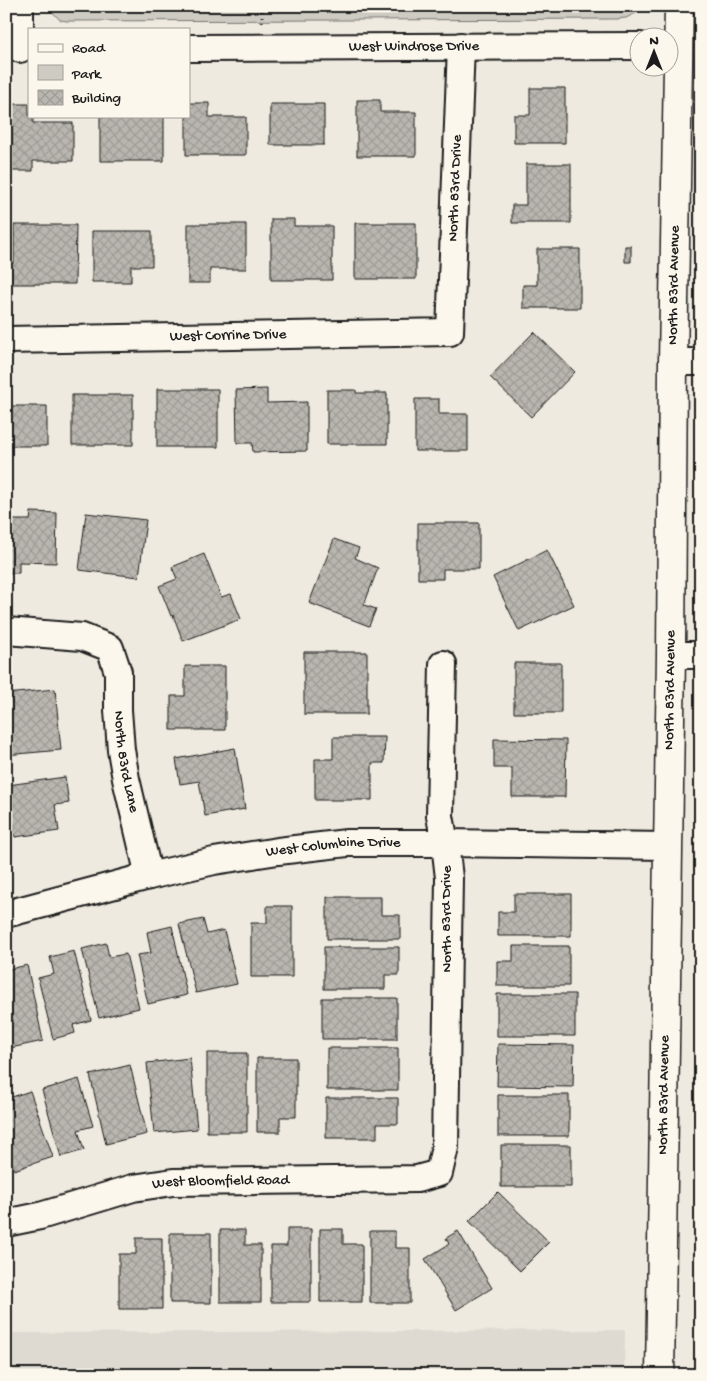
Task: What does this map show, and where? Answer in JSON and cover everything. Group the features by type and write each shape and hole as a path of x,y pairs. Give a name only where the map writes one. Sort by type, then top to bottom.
{"main road":[{"name":"North 83rd Avenue","path":"676,28 679,6"},
{"name":"North 83rd Avenue","path":"660,1375 671,656 674,78"}],"street":[{"path":"18,49 20,6"},
{"name":"North 83rd Drive","path":"450,332 460,46"},
{"name":"West Windrose Drive","path":"190,48 630,46"},
{"name":"West Corrine Drive","path":"6,340 450,332"},
{"path":"673,362 701,362"},
{"name":"North 83rd Lane","path":"6,631 82,637 110,648 118,672 121,750 149,876"},
{"path":"671,656 701,655"},
{"name":"North 83rd Drive","path":"438,1173 445,1147 449,878 440,816 443,664"},
{"name":"West Columbine Drive","path":"6,914 149,876 214,861 347,843 668,846"},
{"name":"West Bloomfield Road","path":"6,1223 40,1216 134,1188 173,1182 417,1179 438,1173"}],"shaded area":[{"path":"625,1330 624,1375 6,1375 6,1333"}],"green space":[{"path":"47,6 640,6 638,12 626,18 616,19 68,21 60,20"}],"building":[{"path":"530,88 565,88 565,143 514,143 514,115 530,115"},
{"path":"357,100 380,100 380,112 416,112 416,156 357,156"},
{"path":"190,103 209,103 209,117 246,117 246,155 186,155 186,118 190,118"},
{"path":"12,104 28,104 28,118 33,118 33,123 73,123 73,161 33,161 33,171 12,171"},
{"path":"270,104 324,104 324,145 270,145"},
{"path":"100,118 164,118 164,161 100,161"},
{"path":"526,164 571,164 571,223 512,223 512,205 526,205"},
{"path":"271,219 294,219 294,226 332,226 332,280 271,280"},
{"path":"355,223 416,223 416,279 355,279"},
{"path":"188,224 246,224 246,269 210,269 210,283 188,283"},
{"path":"14,225 76,225 75,284 6,284 6,262 14,262"},
{"path":"92,231 152,231 152,266 131,266 131,282 92,282"},
{"path":"625,246 631,246 631,262 625,262"},
{"path":"537,249 580,249 580,308 523,308 523,285 537,285"},
{"path":"534,332 575,372 531,417 490,377"},
{"path":"157,389 218,389 218,447 157,447"},
{"path":"267,389 267,403 307,402 307,451 253,452 252,443 237,443 236,390"},
{"path":"327,390 356,390 356,393 387,393 387,444 327,444"},
{"path":"6,394 11,394 11,406 47,406 47,446 6,446"},
{"path":"72,395 133,395 133,445 72,445"},
{"path":"415,399 439,399 439,414 468,414 468,451 415,451"},
{"path":"31,512 57,513 56,563 19,562 19,573 6,573 6,520 30,520"},
{"path":"86,513 146,520 139,577 79,570"},
{"path":"418,523 479,523 479,569 443,569 443,579 418,579"},
{"path":"334,539 359,548 355,558 378,568 364,605 376,609 369,626 309,603"},
{"path":"547,550 574,605 519,631 493,577"},
{"path":"204,554 221,597 231,594 241,619 183,641 159,586 177,579 172,567"},
{"path":"304,652 367,652 367,714 304,714"},
{"path":"514,663 561,663 561,713 514,713"},
{"path":"185,666 225,666 225,730 171,730 171,696 185,696"},
{"path":"55,689 61,750 6,755 6,694"},
{"path":"333,737 385,737 384,763 372,763 372,800 315,800 315,759 333,759"},
{"path":"494,739 566,740 565,797 512,797 512,768 494,768"},
{"path":"235,748 245,809 205,816 199,781 180,784 176,759"},
{"path":"65,777 69,803 55,805 59,831 15,837 8,785"},
{"path":"514,894 571,894 571,936 498,936 498,912 514,912"},
{"path":"327,897 381,897 381,915 400,915 400,939 327,939"},
{"path":"267,906 292,906 292,977 251,977 251,923 267,923"},
{"path":"203,919 207,934 224,930 237,984 196,993 179,924"},
{"path":"172,926 187,995 148,1004 137,955 151,953 147,932"},
{"path":"106,943 109,957 126,954 139,1008 99,1018 82,949"},
{"path":"513,946 569,946 569,986 497,986 497,961 513,961"},
{"path":"324,947 399,947 399,975 385,975 385,989 324,989"},
{"path":"74,951 91,1020 73,1025 75,1033 53,1039 38,978 54,974 50,957"},
{"path":"27,965 43,1041 6,1049 6,970"},
{"path":"497,994 575,994 575,1036 497,1036"},
{"path":"322,998 397,998 397,1039 322,1039"},
{"path":"498,1044 574,1045 573,1087 497,1086"},
{"path":"327,1048 398,1048 398,1090 327,1090"},
{"path":"207,1053 247,1053 247,1132 207,1132"},
{"path":"190,1058 197,1129 154,1133 147,1063"},
{"path":"257,1058 296,1058 296,1117 280,1117 280,1132 257,1132"},
{"path":"130,1065 147,1134 106,1144 90,1075"},
{"path":"79,1079 93,1126 78,1130 84,1150 61,1157 42,1090"},
{"path":"30,1091 53,1157 14,1170 6,1147 6,1099"},
{"path":"498,1095 569,1095 569,1136 498,1136"},
{"path":"326,1098 398,1098 398,1124 377,1124 377,1138 326,1138"},
{"path":"501,1145 571,1145 571,1187 501,1187"},
{"path":"498,1192 549,1242 520,1271 469,1221"},
{"path":"287,1229 311,1229 311,1302 271,1302 271,1246 287,1246"},
{"path":"320,1229 343,1229 343,1244 362,1244 362,1302 320,1302"},
{"path":"220,1230 245,1230 245,1245 261,1245 261,1302 220,1302"},
{"path":"370,1231 395,1231 395,1248 410,1248 410,1303 370,1303"},
{"path":"458,1231 492,1288 456,1310 425,1259 449,1244 446,1238"},
{"path":"170,1233 211,1233 211,1303 170,1303"},
{"path":"136,1238 162,1238 162,1309 119,1309 119,1254 136,1254"}]}
